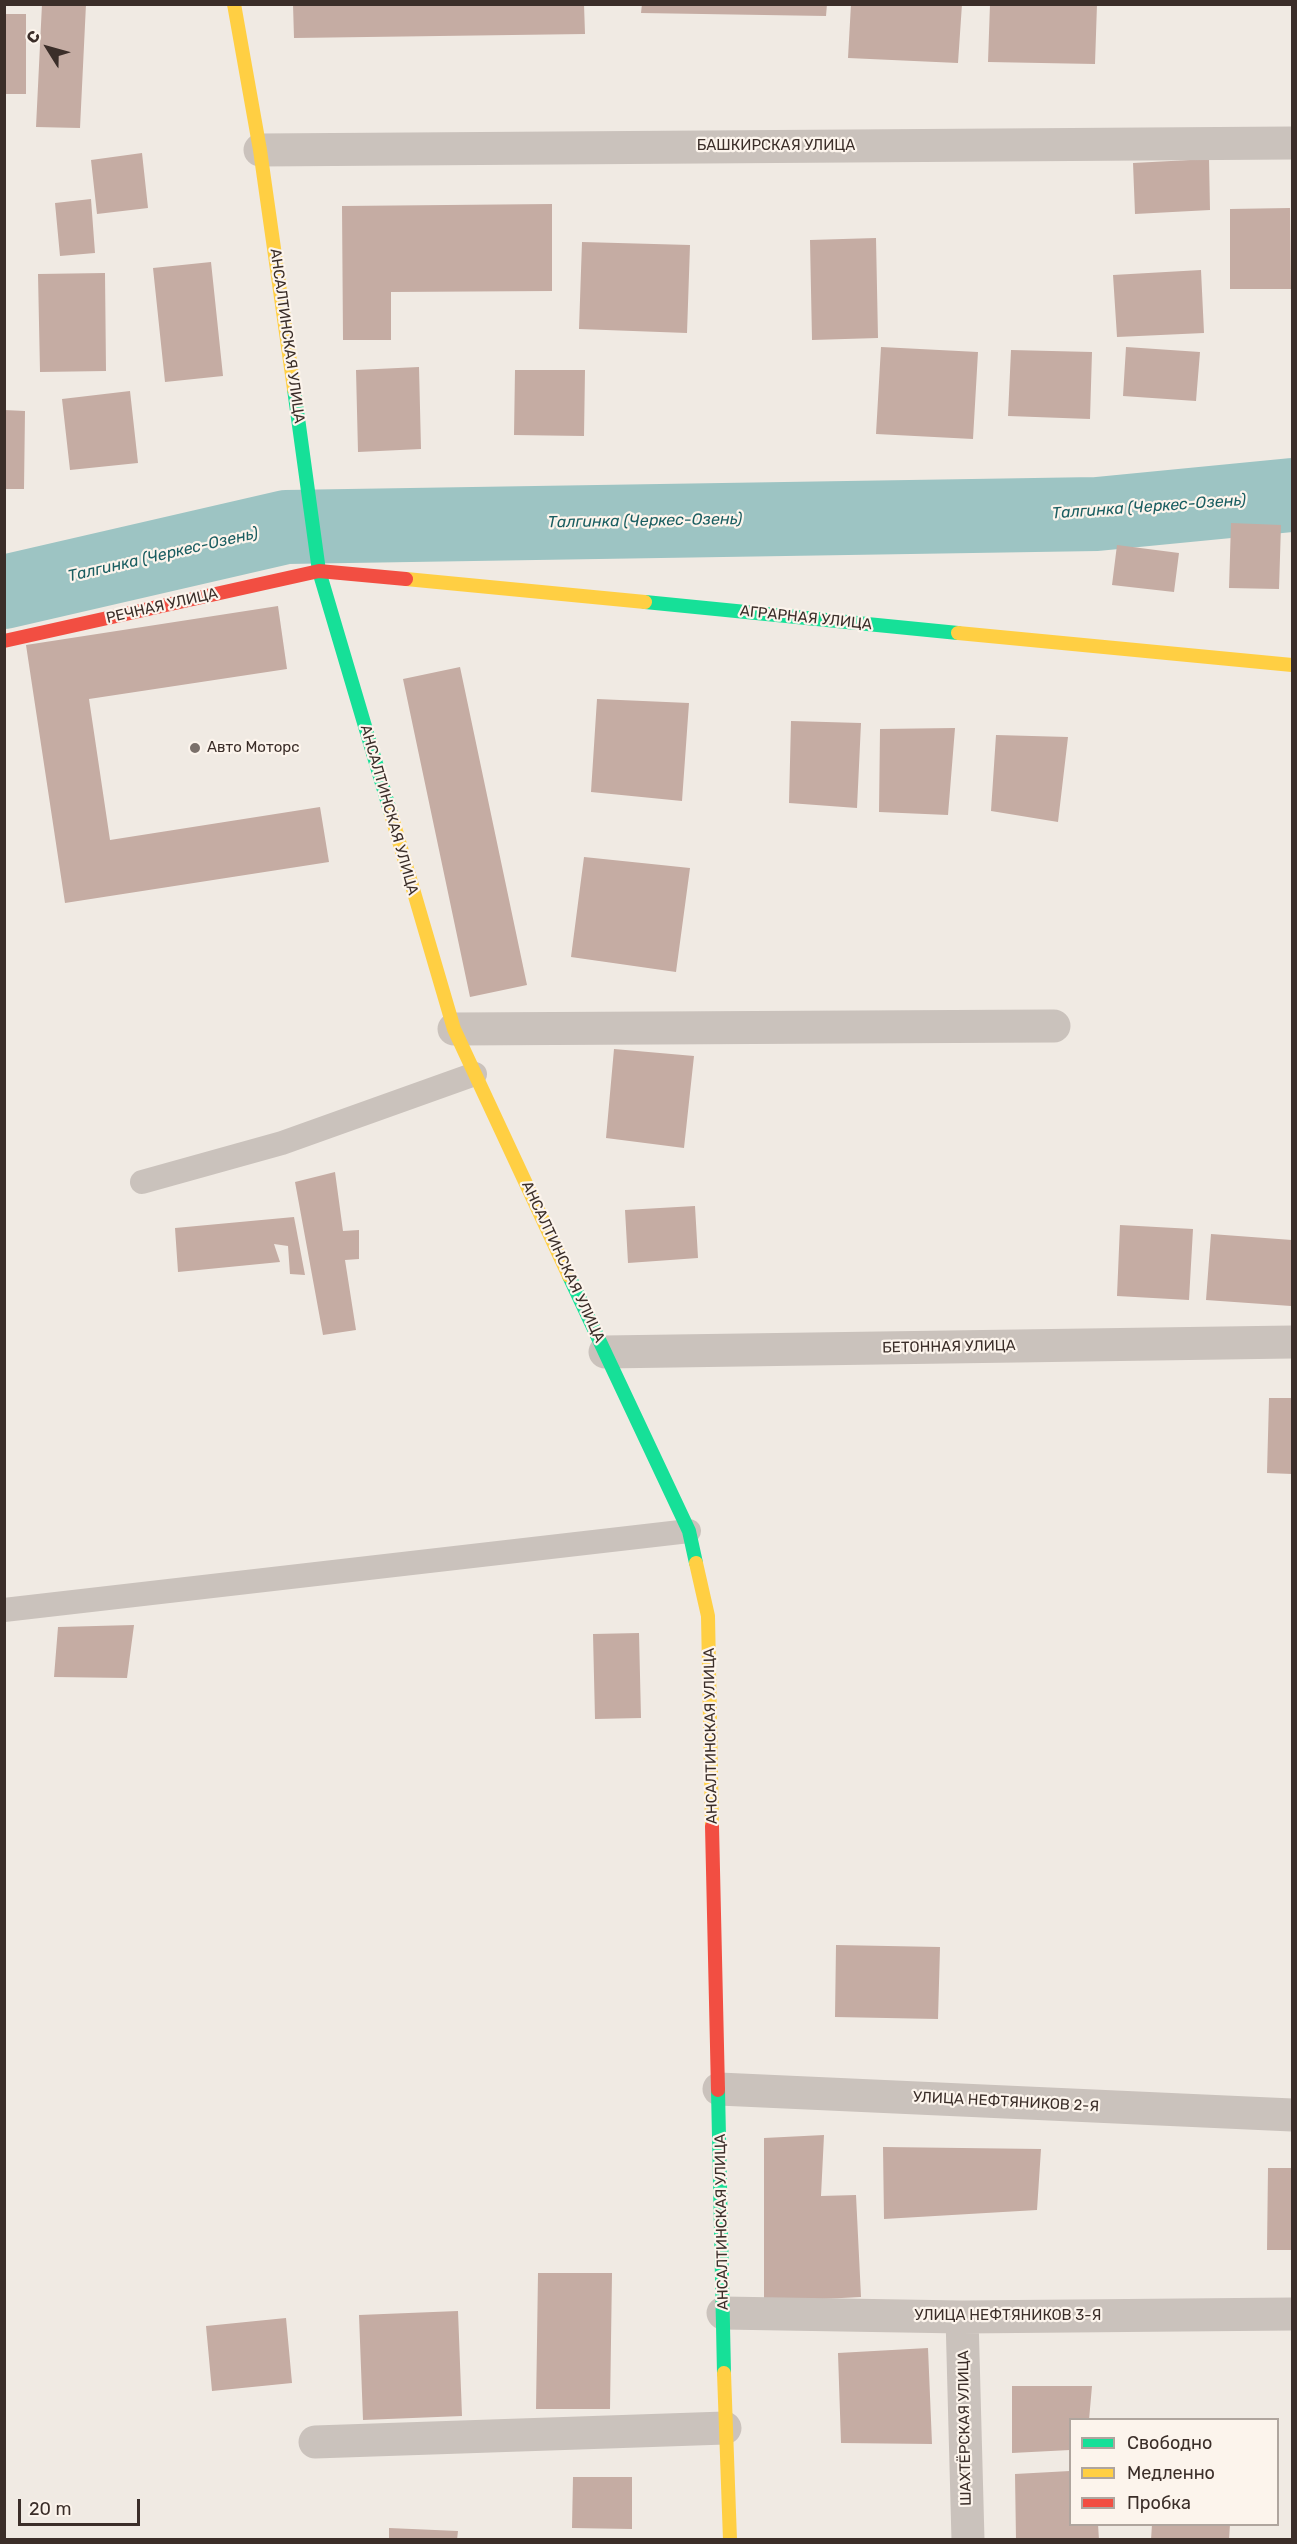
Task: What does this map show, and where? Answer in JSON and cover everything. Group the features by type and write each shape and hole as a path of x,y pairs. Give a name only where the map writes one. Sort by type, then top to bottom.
{"street":[{"name":"АНСАЛТИНСКАЯ УЛИЦА","path":"234,4 260,150 319,571 454,1029 689,1531 708,1616 725,2428 730,2540"},
{"name":"БАШКИРСКАЯ УЛИЦА","path":"260,150 1293,143"},
{"name":"РЕЧНАЯ УЛИЦА","path":"4,642 319,571"},
{"name":"АГРАРНАЯ УЛИЦА","path":"319,571 1293,665"},
{"path":"454,1029 1054,1026"},
{"name":"БЕТОННАЯ УЛИЦА","path":"605,1352 1293,1342"},
{"name":"УЛИЦА НЕФТЯНИКОВ 2-Я","path":"719,2089 1293,2115"},
{"name":"УЛИЦА НЕФТЯНИКОВ 3-Я","path":"723,2313 962,2317 1293,2314"},
{"name":"ШАХТЁРСКАЯ УЛИЦА","path":"962,2317 968,2540"},
{"path":"315,2442 725,2428"}],"lane":[{"path":"141,1182 282,1143 475,1074"},
{"path":"4,1610 689,1531"}],"building":[{"path":"42,4 86,4 80,128 36,127"},
{"path":"293,4 584,4 585,34 294,38"},
{"path":"642,4 827,4 826,16 641,13"},
{"path":"851,4 962,4 958,63 848,58"},
{"path":"990,4 1097,4 1095,64 988,62"},
{"path":"4,14 26,14 26,94 4,94"},
{"path":"142,153 148,208 97,214 91,160"},
{"path":"1209,159 1210,210 1135,214 1133,163"},
{"path":"91,199 95,253 60,256 55,203"},
{"path":"552,204 552,291 391,292 391,340 343,340 342,206"},
{"path":"1290,208 1291,289 1230,289 1230,209"},
{"path":"876,238 878,338 812,340 810,240"},
{"path":"582,242 690,245 687,333 579,329"},
{"path":"211,262 223,376 165,382 153,268"},
{"path":"1201,270 1204,333 1117,337 1113,275"},
{"path":"105,273 106,371 40,372 38,274"},
{"path":"881,347 978,352 973,439 876,434"},
{"path":"1126,347 1200,352 1196,401 1123,396"},
{"path":"1011,350 1092,352 1090,419 1008,416"},
{"path":"419,367 421,449 358,452 356,370"},
{"path":"515,370 585,370 584,436 514,435"},
{"path":"130,391 138,463 70,470 62,399"},
{"path":"4,410 25,411 24,489 4,489"},
{"path":"1231,523 1281,525 1279,589 1229,588"},
{"path":"1117,545 1179,553 1174,592 1112,585"},
{"path":"278,606 287,669 89,699 110,840 320,807 329,862 65,903 26,645"},
{"path":"460,667 527,985 470,997 403,679"},
{"path":"597,699 689,703 682,801 591,792"},
{"path":"791,721 861,723 857,808 789,803"},
{"path":"955,728 948,815 879,812 880,729"},
{"path":"996,735 1068,737 1058,822 991,811"},
{"path":"584,857 690,868 676,972 571,957"},
{"path":"614,1049 694,1056 684,1148 606,1138"},
{"path":"335,1172 343,1231 359,1230 359,1259 345,1260 356,1330 323,1335 295,1182"},
{"path":"695,1206 698,1258 628,1263 625,1210"},
{"path":"294,1217 305,1275 290,1274 288,1246 274,1244 280,1262 178,1272 175,1228"},
{"path":"1120,1225 1193,1229 1189,1300 1117,1296"},
{"path":"1211,1234 1292,1240 1291,1306 1206,1300"},
{"path":"1269,1398 1292,1398 1292,1474 1267,1473"},
{"path":"134,1625 127,1678 54,1677 58,1627"},
{"path":"639,1633 641,1718 595,1719 593,1634"},
{"path":"836,1945 940,1947 938,2019 835,2017"},
{"path":"824,2135 821,2196 856,2195 861,2297 764,2302 764,2138"},
{"path":"883,2147 1041,2149 1037,2210 884,2219"},
{"path":"1268,2168 1292,2168 1292,2250 1267,2250"},
{"path":"538,2273 612,2273 610,2409 536,2409"},
{"path":"458,2311 462,2416 363,2420 359,2315"},
{"path":"286,2318 292,2383 212,2391 206,2326"},
{"path":"928,2348 932,2444 841,2443 838,2353"},
{"path":"1012,2386 1092,2386 1089,2418 1069,2418 1069,2450 1012,2453"},
{"path":"1069,2471 1069,2526 1098,2526 1099,2540 1016,2540 1015,2474"},
{"path":"573,2477 632,2477 632,2529 572,2528"},
{"path":"1152,2526 1230,2526 1229,2540 1151,2540"},
{"path":"389,2528 458,2531 457,2540 389,2540"}],"waterway":[{"name":"Талгинка (Черкес-Озень)","path":"4,592 286,527 1097,514 1292,495"}],"traffic: fast":[{"path":"294,389 319,571 391,814"},
{"path":"645,602 958,633"},
{"path":"569,1276 689,1531 696,1563"},
{"path":"718,2090 724,2373"}],"traffic: slow":[{"path":"234,4 260,150 294,389"},
{"path":"406,579 645,602"},
{"path":"958,633 1292,665"},
{"path":"391,814 454,1029 569,1276"},
{"path":"696,1563 708,1616 712,1826"},
{"path":"724,2373 730,2540"}],"traffic: jam":[{"path":"4,641 319,571 406,579"},
{"path":"712,1826 718,2090"}],"place":[{"name":"Авто Моторс","path":"195,748"}]}
